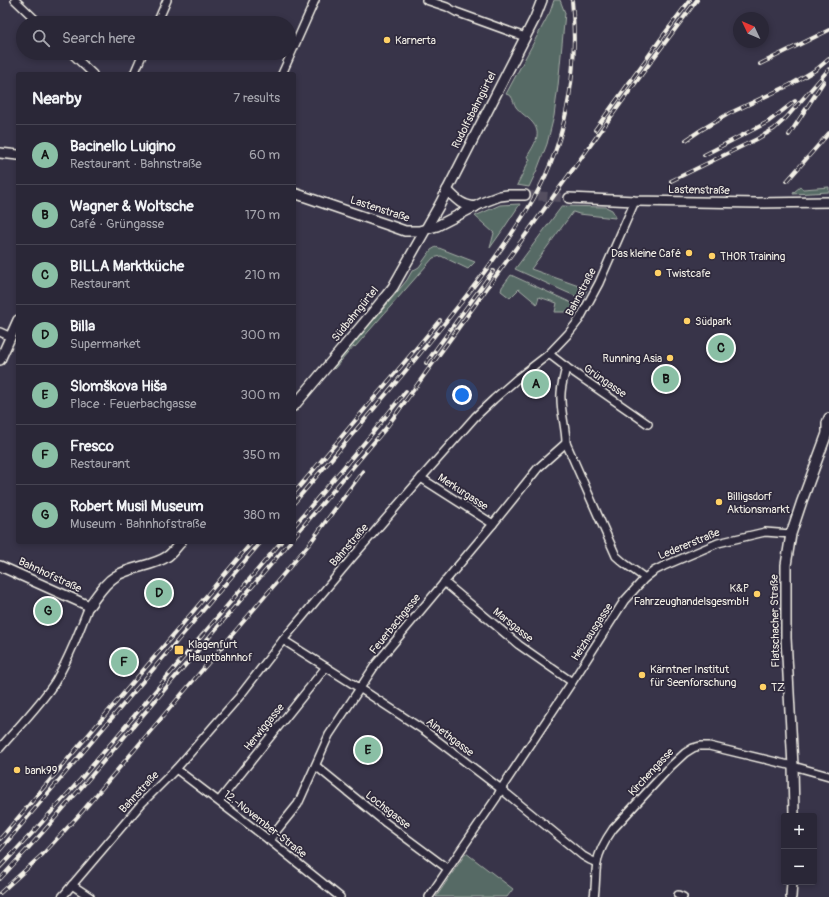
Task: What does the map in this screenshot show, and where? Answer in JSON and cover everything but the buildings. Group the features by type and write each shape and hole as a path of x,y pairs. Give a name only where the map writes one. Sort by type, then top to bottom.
{"street":[{"path":"15,0 32,16"},
{"path":"159,16 167,0"},
{"path":"296,43 315,0"},
{"path":"426,0 525,37"},
{"name":"Rudolfsbahngürtel","path":"426,230 535,18 542,0"},
{"path":"78,60 91,72"},
{"path":"135,72 140,60"},
{"path":"283,72 288,60"},
{"path":"0,153 16,155"},
{"path":"447,190 461,203 466,206 475,207"},
{"name":"Lastenstraße","path":"296,194 405,231 420,231 437,226 492,198 508,194 525,195"},
{"name":"Lastenstraße","path":"569,198 635,201 757,203 829,202"},
{"name":"Bahnstraße","path":"62,897 142,803 176,769 239,697 283,640 475,417 518,378 549,354 568,334 585,311 600,283 635,201"},
{"name":"Südbahngürtel","path":"296,404 382,301 426,230"},
{"path":"0,360 16,325"},
{"path":"0,332 11,337"},
{"name":"Grüngasse","path":"549,354 648,424"},
{"path":"566,367 560,400 566,433 566,443 616,556 645,578"},
{"name":"Flatschacher Straße","path":"794,813 786,638 786,565 791,534 802,501 826,443 828,430 827,423 829,418"},
{"name":"Feuerbachgasse","path":"269,840 298,804 329,735 361,689 376,664 538,468 566,443"},
{"name":"Merkurgasse","path":"421,478 493,524"},
{"name":"Ledererstraße","path":"645,578 664,566 718,543 765,532 791,534"},
{"path":"0,748 54,682 78,636 90,606 99,592 114,576 125,571 153,563 169,555 179,544"},
{"name":"Bahnhofstraße","path":"0,566 90,606"},
{"name":"Heizhausgasse","path":"429,897 497,797 624,601 645,578"},
{"name":"Marsgasse","path":"444,582 518,645 572,682"},
{"name":"Ainethgasse","path":"283,640 361,689 425,732 501,789 583,856 597,862"},
{"name":"Herwiggasse","path":"219,801 326,667"},
{"name":"Kirchengasse","path":"594,897 597,862 607,838 613,829 671,766 693,748 709,746 829,776"},
{"name":"Lochsgasse","path":"316,766 386,824 448,869"},
{"name":"12.-November-Straße","path":"176,769 269,840 340,897"},
{"path":"72,885 90,897"},
{"path":"791,897 792,885"}],"green space":[{"path":"554,0 560,0 565,13 554,116 547,144 529,187 517,185 530,159 527,157 537,137 537,132 533,123 516,107 511,96 506,94 550,12"},
{"path":"800,187 803,189 829,187 829,192 793,194"},
{"path":"520,204 490,248 494,233 475,216 500,205"},
{"path":"562,206 606,207 612,210 615,215 615,218 573,212 531,269 587,289 583,298 515,269"},
{"path":"436,247 475,262 468,269 441,256 433,258 334,369 333,368 407,280 412,271 419,267 431,250"},
{"path":"511,275 574,304 577,306 578,310 575,312 555,312 557,303 539,297 537,304 519,289 510,298 501,291 502,287"},
{"path":"466,853 513,889 507,897 436,897"}],"tunnel":[{"path":"525,195 569,198"}],"railway":[{"path":"296,501 435,335 488,268 534,199 551,164 566,115 572,77 573,58 574,38 572,0"},
{"path":"595,130 690,0"},
{"path":"296,535 386,428 697,0"},
{"path":"760,64 829,30"},
{"path":"686,140 730,113 790,85 817,69 829,59"},
{"path":"671,181 757,139 774,129 786,118 829,69"},
{"path":"789,135 824,81"},
{"path":"704,155 768,122 795,101"},
{"path":"787,181 829,133"},
{"path":"426,363 493,271"},
{"path":"296,491 440,320"},
{"path":"296,524 406,391"},
{"path":"0,893 43,854 80,814 310,543 363,471"},
{"path":"0,839 250,544"},
{"path":"0,850 259,544"},
{"path":"0,867 80,780 279,544"},
{"path":"0,879 43,832 288,544"}],"place":[{"name":"Karnerta","path":"387,40"},
{"name":"Das kleine Café","path":"689,253"},
{"name":"THOR Training","path":"712,256"},
{"name":"Twistcafe","path":"658,273"},
{"name":"Südpark","path":"687,321"},
{"name":"BILLA Marktküche","path":"721,348"},
{"name":"Running Asia","path":"670,358"},
{"name":"Wagner & Woltsche","path":"666,379"},
{"name":"Bacinello Luigino","path":"536,384"},
{"name":"Billigsdorf Aktionsmarkt","path":"719,502"},
{"name":"Billa","path":"159,593"},
{"name":"K&P FahrzeughandelsgesmbH","path":"757,594"},
{"name":"Robert Musil Museum","path":"48,611"},
{"name":"Klagenfurt Hauptbahnhof","path":"179,650"},
{"name":"Fresco","path":"124,662"},
{"name":"Kärntner Institut für Seenforschung","path":"642,675"},
{"name":"TZ","path":"763,687"},
{"name":"Slomškova Hiša","path":"368,750"},
{"name":"bank99","path":"17,770"}]}
